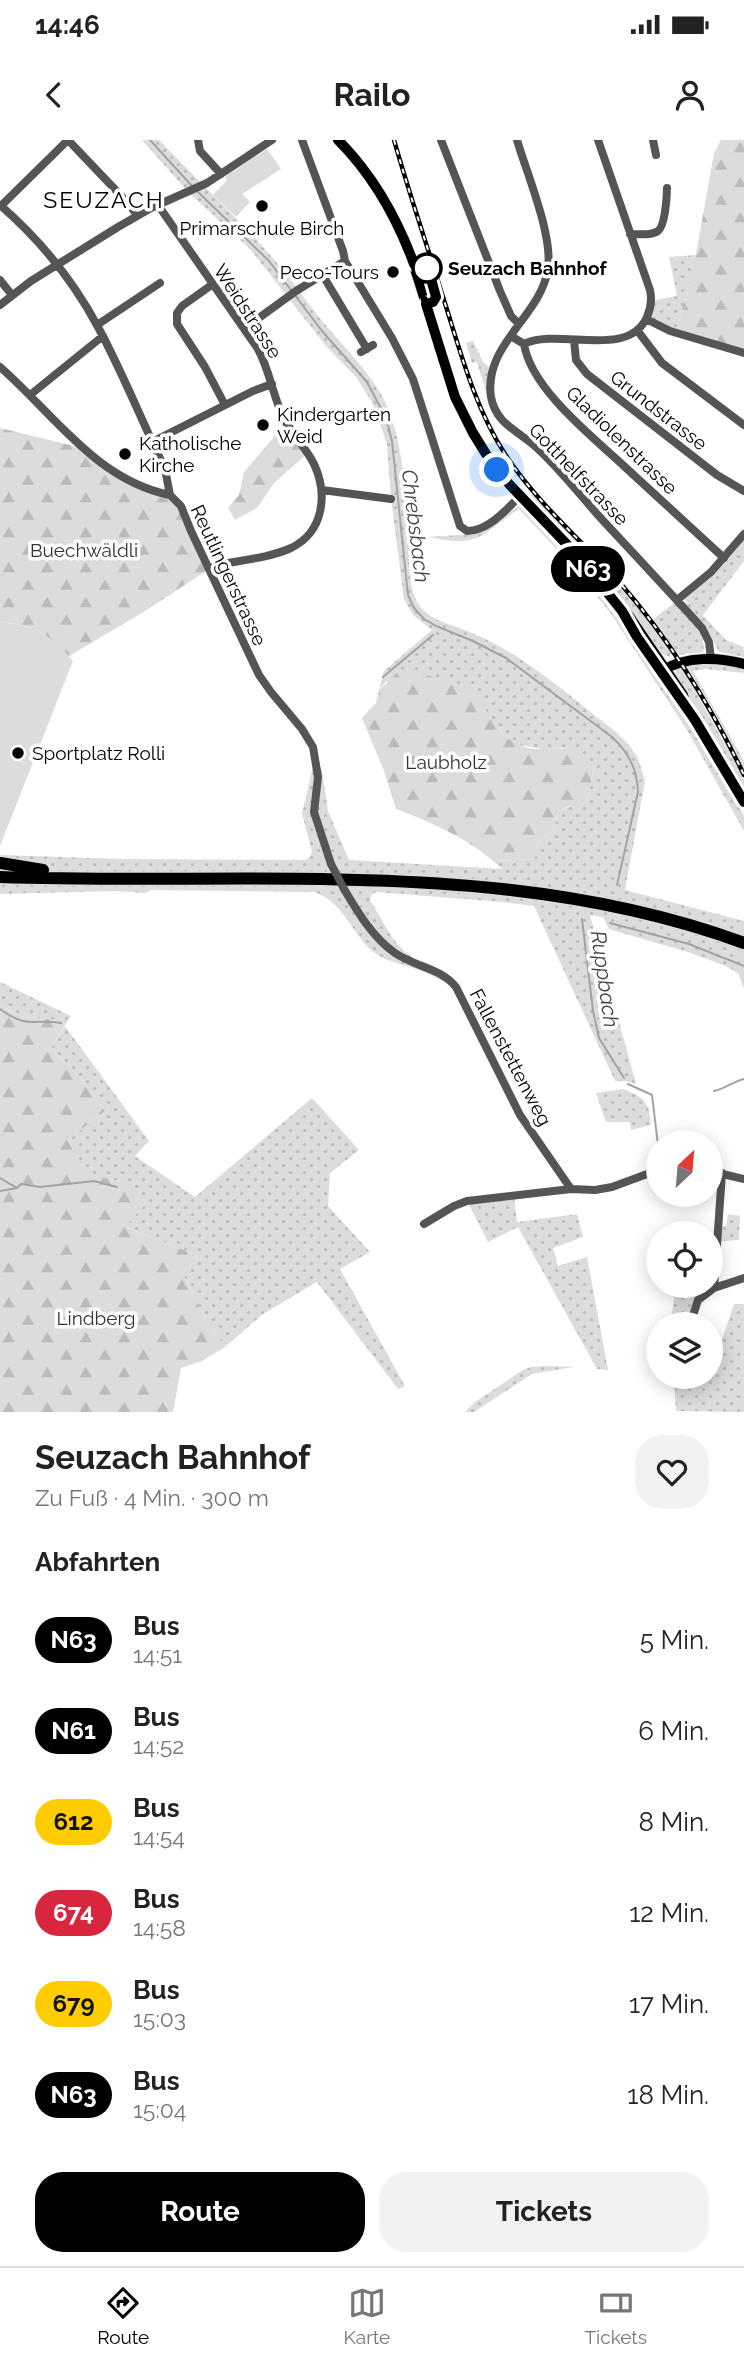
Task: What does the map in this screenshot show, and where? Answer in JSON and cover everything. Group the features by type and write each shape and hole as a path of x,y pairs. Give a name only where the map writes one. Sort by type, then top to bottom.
{"highway":[{"path":"0,863 43,870"},
{"path":"0,869 350,872 493,881 640,905 744,935"},
{"path":"0,879 320,879 467,886 601,905 678,922 744,943"}],"main road":[{"path":"338,140 363,167 394,217 414,264 444,366 460,408 486,454 622,611 663,670 679,699 687,706 744,802"},
{"path":"663,670 690,660 711,659 744,664"}],"street":[{"path":"0,206 68,140 137,215"},
{"path":"198,140 200,151 221,174"},
{"path":"0,305 56,265 137,215 195,189 272,140"},
{"path":"302,140 345,261 398,348 413,379 461,528 471,532 486,525 520,496"},
{"path":"441,140 500,291 511,316 519,324"},
{"name":"Gotthelfstrasse","path":"517,140 546,234 548,270 543,287 497,358 491,377 491,397 498,416 541,452 677,600 705,632 710,644 711,659"},
{"path":"511,336 524,344 541,339 617,339 637,330 646,319 651,307 650,292 598,140"},
{"path":"656,140 656,155"},
{"path":"630,234 653,234 659,230 667,188"},
{"name":"Weidstrasse","path":"158,205 260,352 282,414 310,456 322,490"},
{"name":"Reutlingerstrasse","path":"0,206 23,226 56,265 97,325 165,469 170,495 181,506 259,675 310,741"},
{"path":"245,328 293,293 345,261"},
{"path":"322,274 367,349"},
{"path":"0,280 12,295"},
{"path":"97,325 160,283"},
{"path":"213,284 182,306 177,313 177,324 205,367 225,405"},
{"path":"646,319 670,331 744,353"},
{"path":"637,330 660,361 744,425"},
{"path":"30,395 103,336"},
{"name":"Grundstrasse","path":"574,340 575,357 587,374 717,475 744,491"},
{"name":"Gladiolenstrasse","path":"524,344 534,369 566,412 724,558"},
{"path":"0,367 97,461 133,483 170,495"},
{"path":"152,442 272,384"},
{"path":"209,569 283,551 298,544 317,521 322,504 322,490 391,499"},
{"path":"677,600 708,575 744,534"},
{"name":"Fallenstettenweg","path":"310,741 318,777 316,821 331,864 344,889 368,925 388,948 401,957 444,975 456,987 520,1115 570,1189"},
{"path":"723,1173 744,1179"},
{"path":"424,1224 445,1210 467,1201 570,1189 595,1190 646,1174"},
{"path":"723,1285 744,1278"}],"green space":[{"path":"142,140 159,140 248,231 283,270 381,394 400,450 409,535 410,578 419,605 435,619 490,641 528,664 616,732 638,758 645,781 625,890 744,921 744,989 739,974 728,967 609,929 603,917 590,915 636,1084 615,1081 534,906 376,892 371,895 370,900 397,944 413,957 452,978 447,982 376,954 332,902 314,892 151,890 145,893 116,891 0,894 0,855 305,860 312,852 302,813 315,759 322,770 328,811 349,860 503,869 493,861 534,859 537,843 554,830 558,811 574,805 578,811 588,797 594,768 562,748 543,749 518,745 506,738 499,729 386,681 379,690 384,671 432,630 413,615 404,599 387,444 372,402 356,377 326,346 250,249 188,192"},
{"path":"721,140 744,140 744,353 676,333 696,254 714,153"},
{"path":"267,149 281,169 242,194 250,202 236,217 213,195 227,180 225,176"},
{"path":"696,255 676,333 646,319 651,301 677,296 669,257"},
{"path":"473,341 483,362 489,367 487,394 477,362 472,363 466,343"},
{"path":"288,426 308,453 274,483 257,508 235,520 228,508 239,495 244,472 280,430"},
{"name":"Buechwäldli","path":"0,428 82,448 114,472 176,500 209,569 69,656 31,628 0,622"},
{"path":"535,494 614,577 651,621 674,603 699,632 704,645 703,652 671,654 670,657 656,652 525,495"},
{"path":"519,506 580,571 621,624 731,791 744,816 744,831 687,730 611,614 579,573 519,509 487,533 470,540 428,537 475,534"},
{"path":"744,534 744,561 703,615 726,640 744,647 744,657 719,652 710,634 683,601 690,604 681,597"},
{"name":"Sportplatz Rolli","path":"0,622 41,632 73,661 0,846"},
{"path":"715,663 744,667 744,673 706,669 693,671 744,761 744,770 716,715 690,672 686,674 744,780 744,796 674,676 676,668 689,664"},
{"name":"Laubholz","path":"401,669 458,684 472,692 501,731 515,743 536,749 564,749 574,752 594,767 588,797 578,811 573,805 558,811 554,830 537,843 535,859 493,861 459,837 396,809 362,718 376,703 379,690"},
{"path":"0,982 71,1016 68,1020 22,1017 0,1006"},
{"name":"Lindberg","path":"0,1006 22,1017 68,1020 51,1048 82,1080 105,1111 69,1139 83,1174 121,1181 141,1190 144,1206 125,1227 189,1252 197,1260 182,1272 202,1312 225,1347 202,1361 181,1368 173,1412 0,1412"},
{"path":"65,1026 149,1141 135,1156 195,1197 312,1098 359,1150 330,1173 328,1206 370,1252 340,1269 405,1386 398,1389 317,1282 263,1314 225,1347 202,1312 182,1272 197,1260 189,1252 125,1227 121,1181 83,1175 69,1139 105,1111 82,1080 51,1048"},
{"path":"623,1089 644,1101 651,1125 631,1130 630,1122 606,1122 596,1093"},
{"path":"514,1196 517,1222 577,1214 583,1237 553,1248 558,1266 587,1257 608,1370 597,1369 518,1227 488,1242 467,1201"},
{"path":"728,1214 740,1216 739,1240 723,1241 723,1226 726,1226"},
{"path":"674,1298 699,1298 694,1312 672,1312"},
{"path":"734,1304 744,1304 744,1412 676,1411 675,1389 723,1389 723,1336"},
{"path":"550,1366 573,1367 532,1374 474,1412 465,1412 475,1402 523,1370"}],"waterway":[{"name":"Chrebsbach","path":"150,140 192,186"},
{"name":"Chrebsbach","path":"196,190 269,261 291,290"},
{"name":"Chrebsbach","path":"294,294 367,382 386,418 392,441 408,595 414,608 424,619 436,626 506,658 612,737 631,762 638,792 617,885"},
{"path":"383,677 433,635"},
{"name":"Ruppbach","path":"582,919 593,1011 599,1038 624,1078"},
{"name":"Chrebsbach","path":"610,923 689,944 744,966"},
{"path":"0,1009 25,1021 61,1023"},
{"path":"714,1091 744,1079"},
{"name":"Ruppbach","path":"628,1084 652,1095 656,1130"},
{"path":"0,1178 17,1188"},
{"path":"0,1191 17,1188 21,1184 40,1187 94,1181 117,1187"}],"railway":[{"path":"394,140 462,357 494,436 531,489 621,584 657,629 704,700 744,775"}],"bus line":[{"name":"N63","path":"338,140 363,167 385,202 414,264 421,262 428,268 436,297 433,302 426,304 435,336 455,397 479,444 491,463 566,544 622,611 679,699 687,706 744,802"}],"place":[{"name":"Primarschule Birch","path":"262,206"},
{"name":"Seuzach Bahnhof","path":"427,268"},
{"name":"Peco-Tours","path":"393,272"},
{"name":"Kindergarten Weid","path":"263,425"},
{"name":"Katholische Kirche","path":"125,454"},
{"name":"Sportplatz Rolli","path":"18,753"}],"district":[{"name":"SEUZACH","path":"104,199"}],"route":[{"path":"427,268 414,264 449,381 473,433 497,470"}]}
